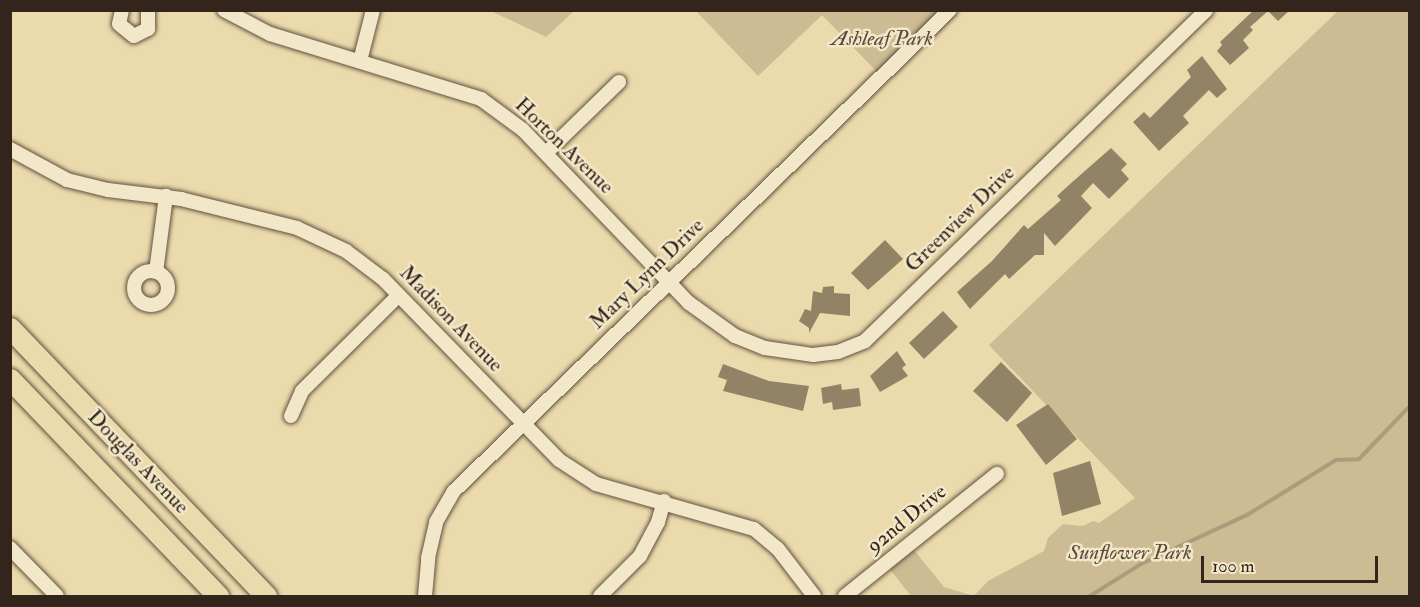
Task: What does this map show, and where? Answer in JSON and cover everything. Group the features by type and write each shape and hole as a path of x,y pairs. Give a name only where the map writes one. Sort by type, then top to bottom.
{"main road":[{"name":"Douglas Avenue","path":"10,328 266,597"},
{"name":"Douglas Avenue","path":"10,379 218,597"}],"street":[{"path":"122,10 119,24 134,36 148,29 148,11"},
{"name":"Horton Avenue","path":"224,10 270,34 480,99 523,130 669,282 708,317"},
{"path":"360,61 374,10"},
{"name":"Mary Lynn Drive","path":"425,597 430,549 436,522 446,500 522,423 950,10"},
{"name":"Greenview Drive","path":"708,317 735,336 765,348 796,354 838,352 865,341 1206,10"},
{"path":"546,153 619,82"},
{"name":"Madison Avenue","path":"10,149 67,180 166,196 297,228 326,240 365,264 399,295 559,460 596,484 664,501 754,529 778,549 814,597"},
{"path":"156,272 166,196"},
{"path":"291,416 302,391 399,295"},
{"name":"92nd Drive","path":"845,597 997,474"},
{"path":"600,597 640,556 658,522 664,501"},
{"path":"10,548 57,597"}],"green space":[{"path":"574,10 546,37 491,11"},
{"name":"Ashleaf Park","path":"696,11 950,11 882,77 822,15 758,76"},
{"name":"Sunflower Park","path":"1338,11 1409,11 1409,596 974,596 988,581 1044,551 1048,538 1063,524 1083,526 1093,521 1099,523 1135,498 989,345"},
{"path":"909,544 944,587 974,596 911,596 885,563"}],"building":[{"path":"1254,10 1290,10 1278,21 1268,11 1250,27 1253,30 1243,40 1249,48 1230,65 1217,51 1222,45 1220,42"},
{"path":"1202,56 1227,89 1217,98 1209,90 1183,116 1189,123 1159,151 1133,122 1144,112 1150,118 1191,77 1187,70"},
{"path":"1111,148 1127,164 1121,170 1129,179 1109,199 1093,183 1081,196 1092,208 1055,246 1044,233 1044,255 1035,255 1009,279 1005,274 970,309 957,292 992,261 1024,225 1028,229 1061,200 1057,196"},
{"path":"885,240 903,259 868,290 851,273"},
{"path":"834,286 834,293 850,294 850,316 820,313 809,333 809,328 799,321 805,309 811,311 813,291 822,293 823,287"},
{"path":"943,311 958,327 924,359 909,343"},
{"path":"897,351 906,365 902,368 908,376 880,392 870,376"},
{"path":"1001,362 1032,393 1007,422 973,391"},
{"path":"723,364 769,381 809,386 803,411 723,391 727,380 718,377"},
{"path":"841,384 842,390 859,388 861,406 833,410 832,402 823,404 821,388"},
{"path":"1048,404 1077,439 1046,465 1016,425"},
{"path":"1090,461 1101,504 1062,516 1053,473"}],"waterway":[{"path":"1090,596 1141,564 1247,515 1336,460 1359,459 1410,406"}]}
